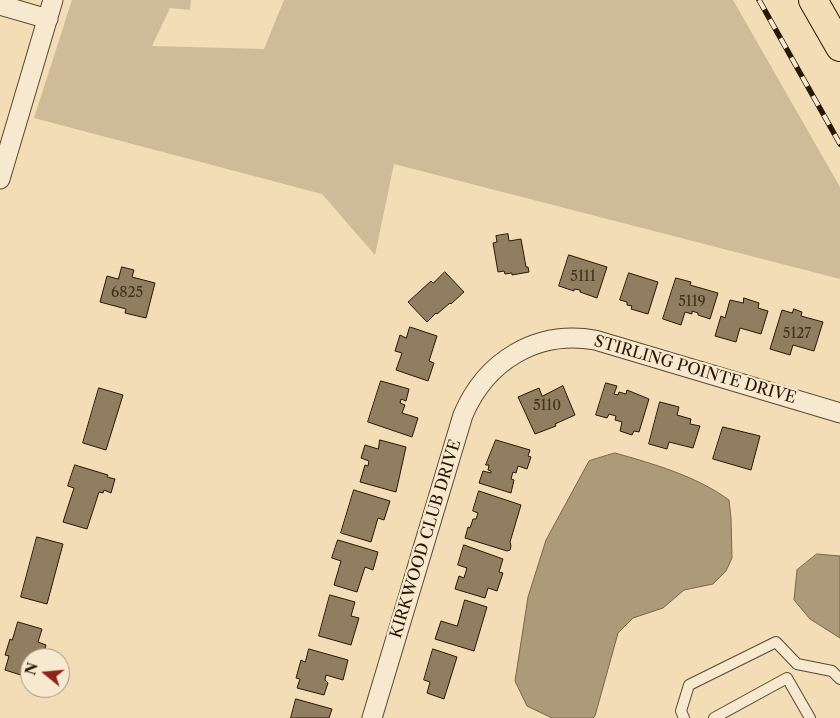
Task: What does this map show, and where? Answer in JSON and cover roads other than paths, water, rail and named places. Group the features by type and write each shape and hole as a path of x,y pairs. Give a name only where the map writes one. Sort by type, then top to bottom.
{"main road":[{"path":"813,0 840,47"}],"street":[{"path":"0,178 53,0"},
{"path":"0,5 48,19"},
{"name":"STIRLING POINTE DRIVE","path":"495,368 510,356 542,342 568,338 590,339 840,413"},
{"name":"KIRKWOOD CLUB DRIVE","path":"372,718 463,415 468,402 480,384 495,368"}],"lane":[{"path":"684,718 681,711 688,685 776,642 798,664 832,671 840,679"},
{"path":"714,718 787,678 810,718"}],"railway":[{"path":"759,0 840,144"}]}
